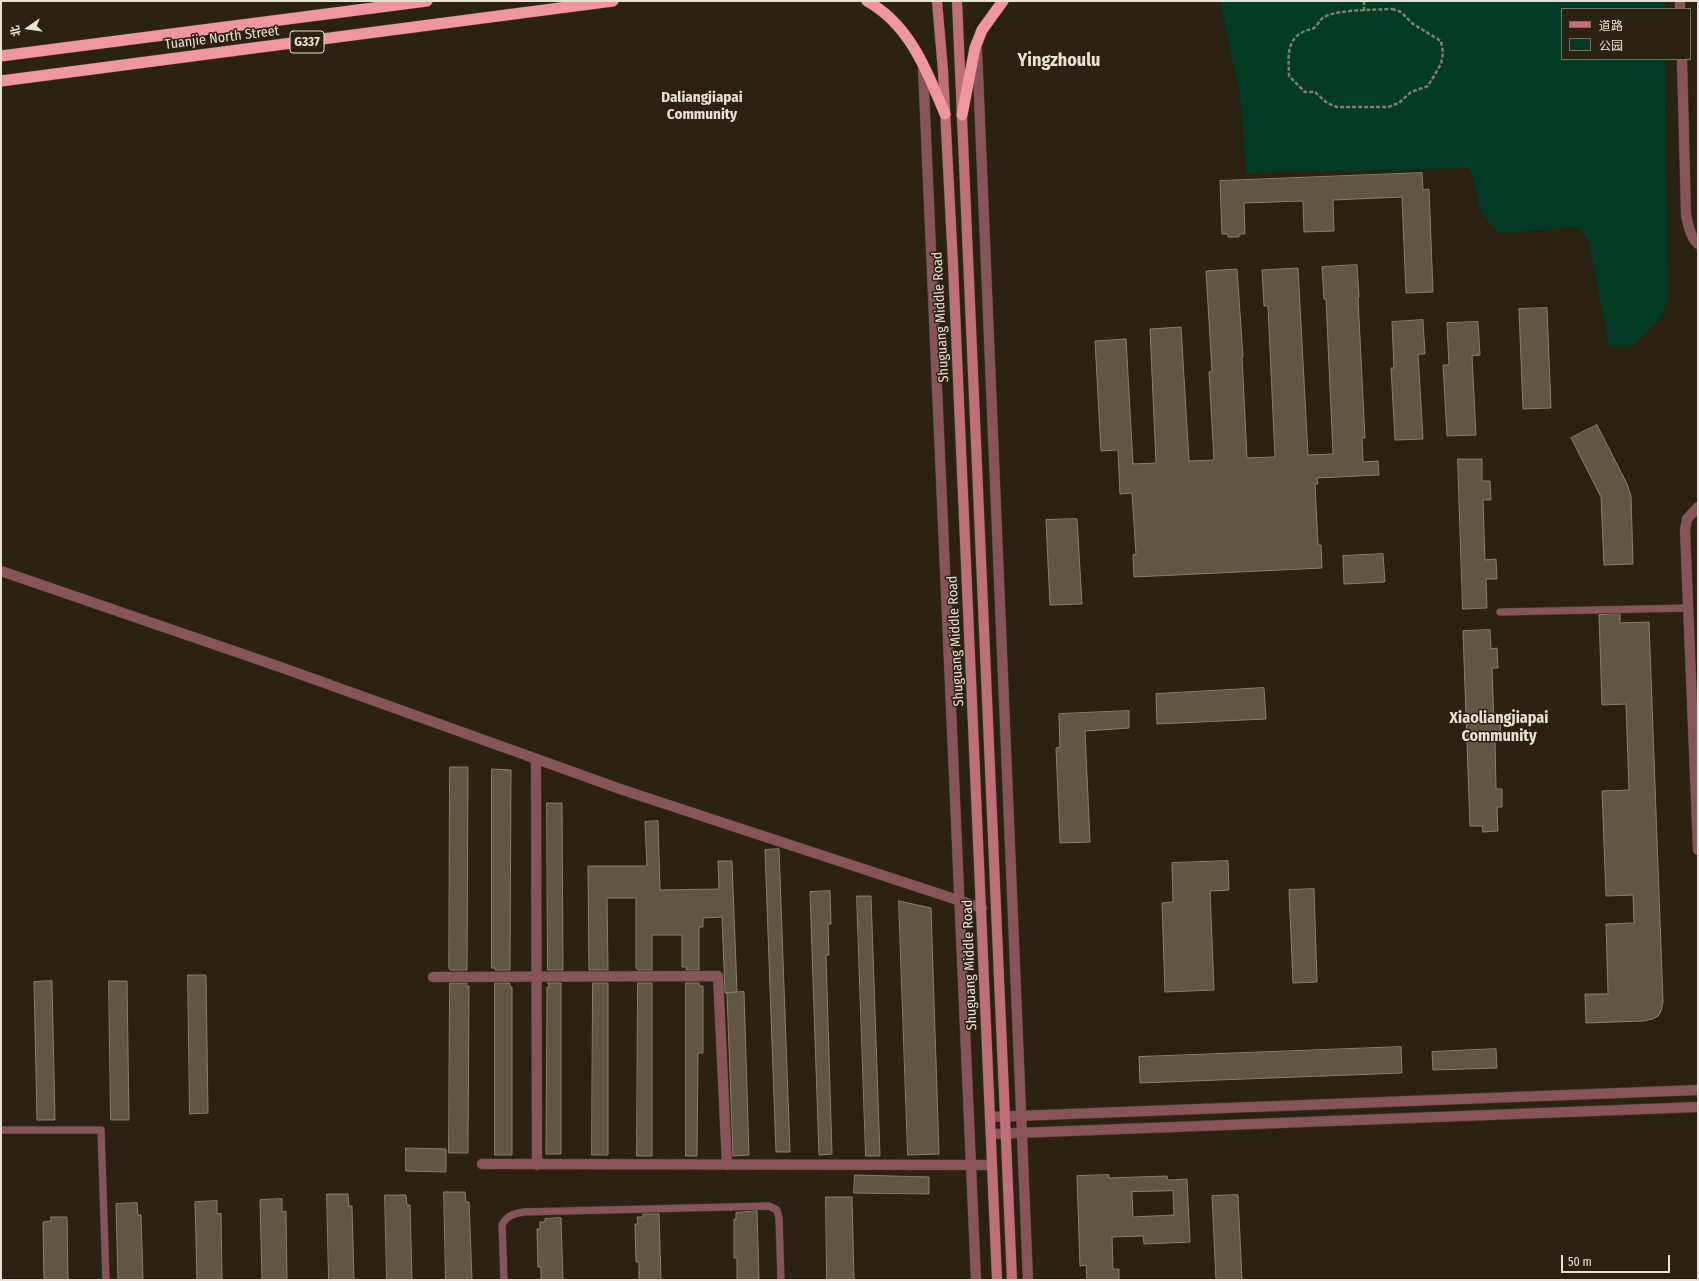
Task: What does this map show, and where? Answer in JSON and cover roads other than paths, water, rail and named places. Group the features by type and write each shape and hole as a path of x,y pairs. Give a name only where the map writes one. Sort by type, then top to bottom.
{"highway":[{"name":"Tuanjie North Street","path":"1,56 427,1"},
{"name":"Tuanjie North Street","path":"1,81 613,1"},
{"path":"867,1 887,14 903,31 915,49 945,114"},
{"path":"962,115 977,43 982,30 1003,1"}],"main road":[{"name":"Shuguang Middle Road","path":"937,1 945,114 982,908 997,1280"},
{"name":"Shuguang Middle Road","path":"957,1 1012,1280"}],"street":[{"path":"977,43 1028,1280"},
{"path":"1682,60 1686,214 1689,228 1694,240 1698,244"},
{"path":"923,67 976,1280"},
{"path":"1698,507 1687,519 1685,530 1688,608 1694,680 1698,850"},
{"path":"1,571 283,668 623,790 982,908"},
{"path":"536,759 537,1164"},
{"path":"433,977 718,976 726,1165"},
{"path":"990,1117 1698,1090"},
{"path":"991,1134 1698,1107"},
{"path":"482,1164 992,1165"}],"lane":[{"path":"1500,612 1688,608"},
{"path":"1,1130 101,1130 106,1280"},
{"path":"504,1280 502,1225 505,1218 513,1214 524,1212 769,1206 777,1210 779,1218 781,1280"}],"district":[{"name":"Yingzhoulu","path":"1059,61"},
{"name":"Daliangjiapai Community","path":"702,106"},
{"name":"Xiaoliangjiapai Community","path":"1499,728"}]}
